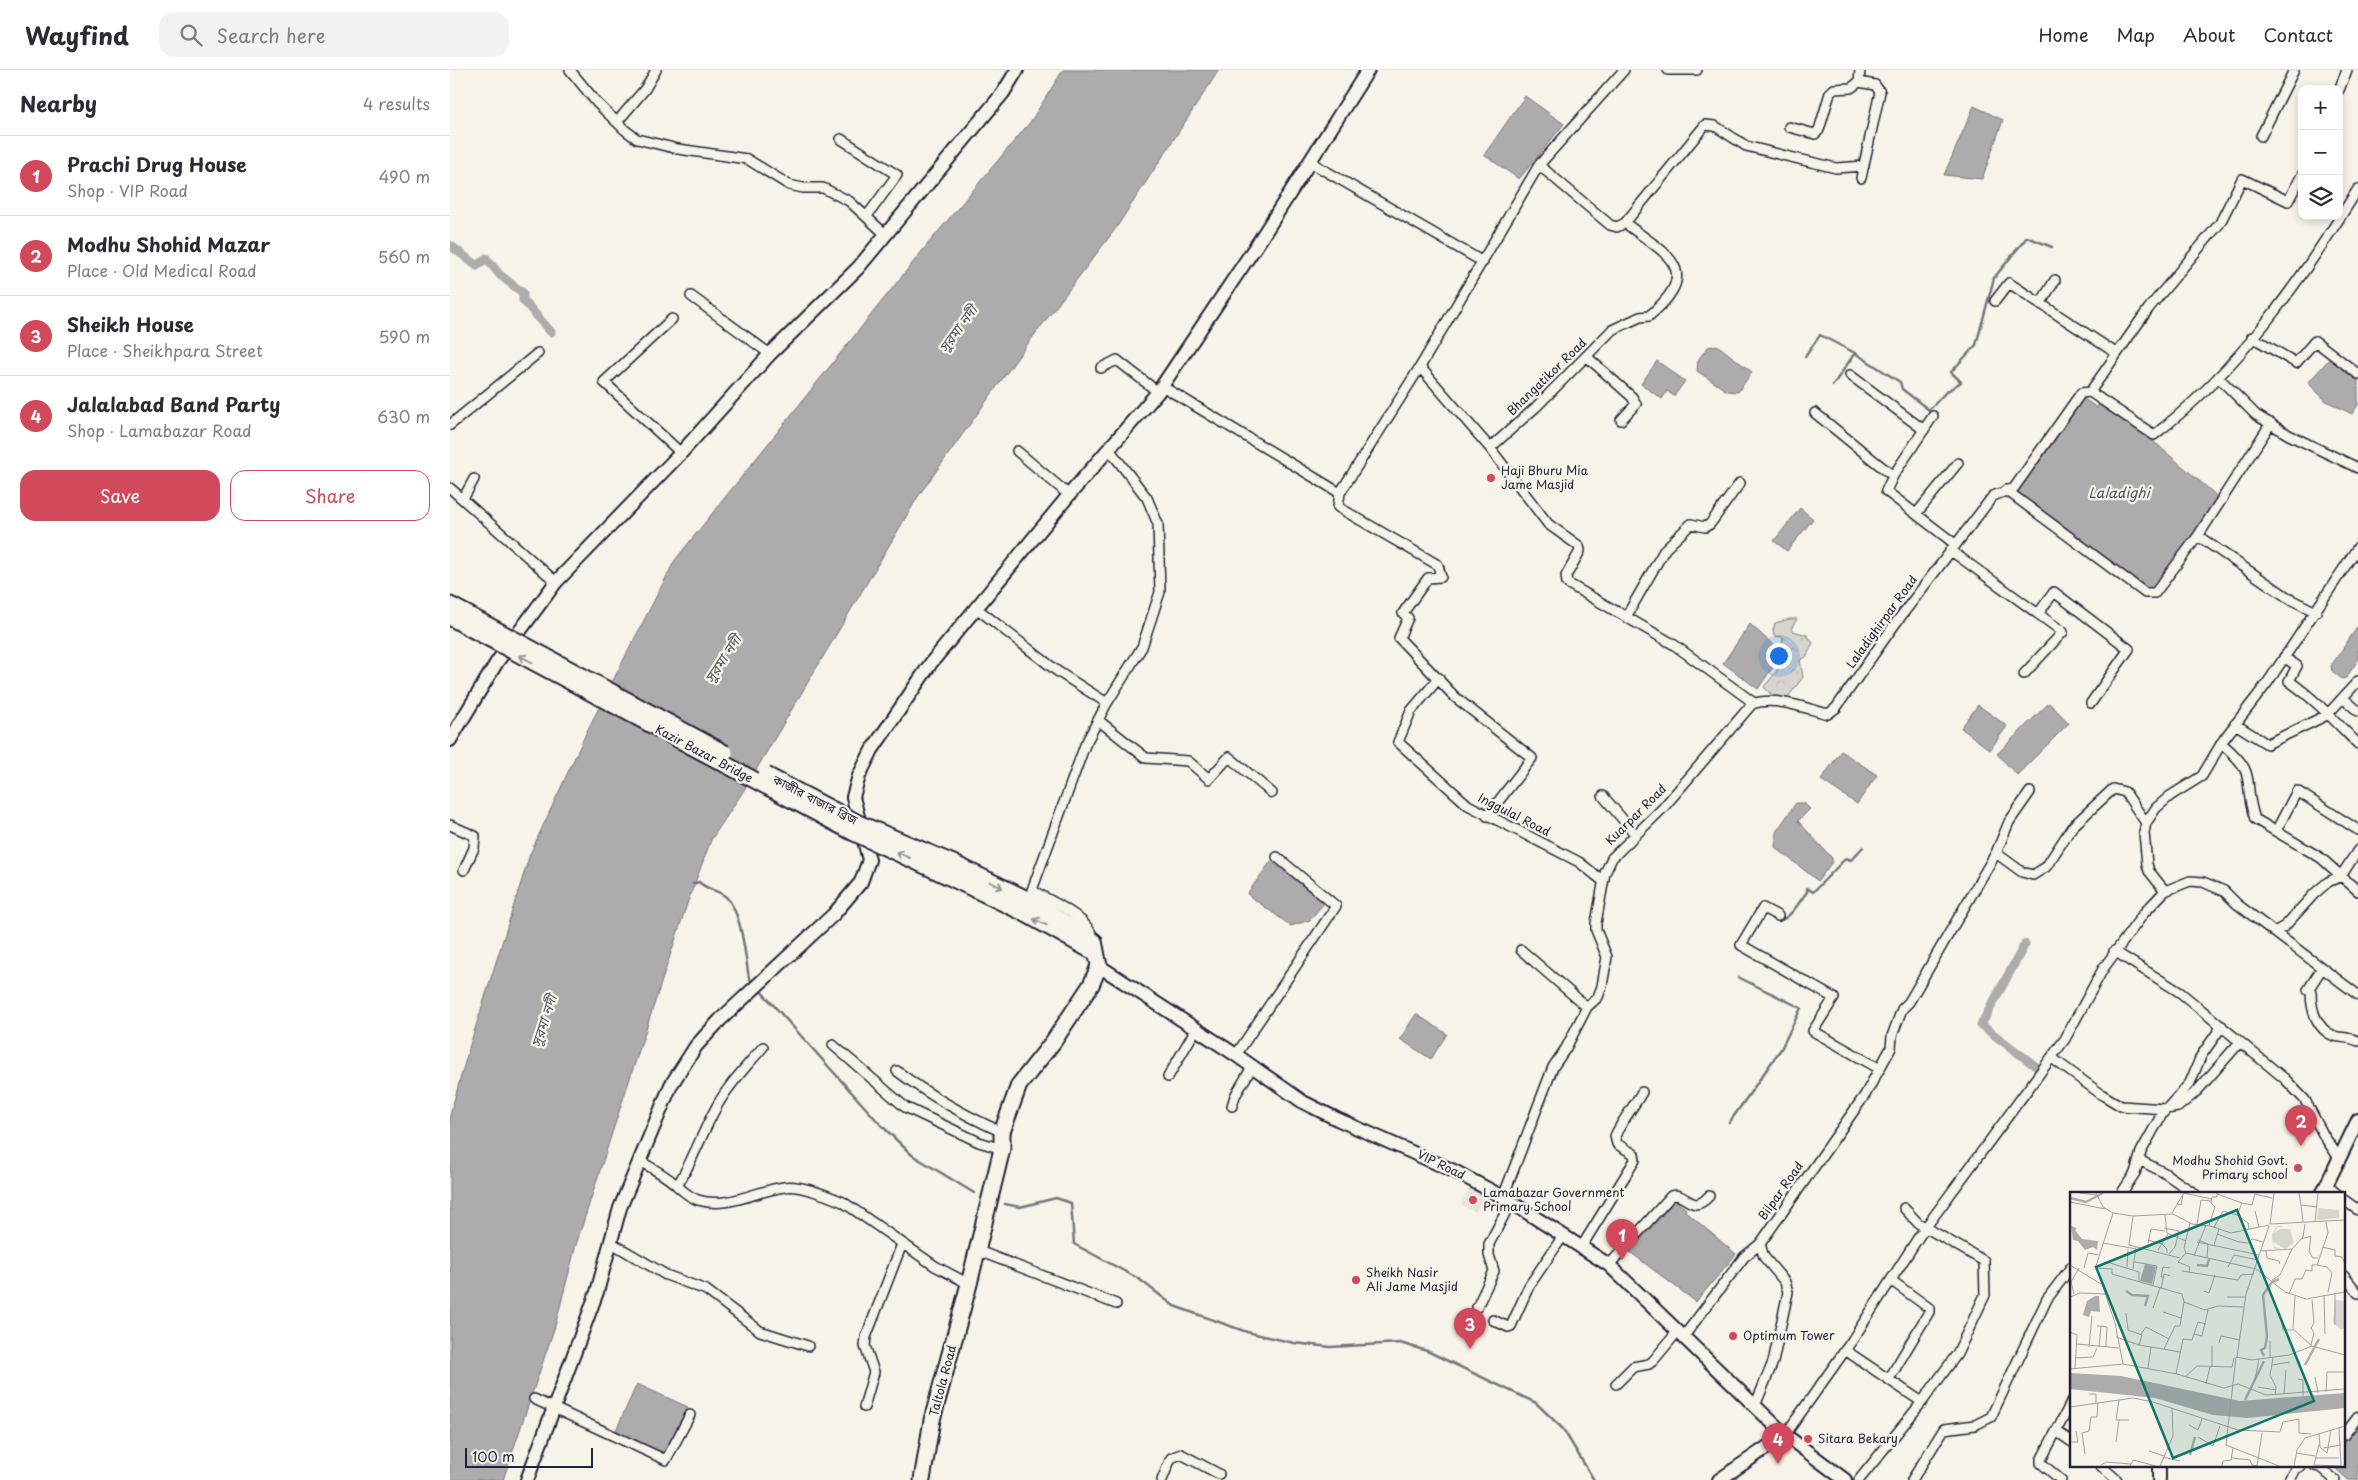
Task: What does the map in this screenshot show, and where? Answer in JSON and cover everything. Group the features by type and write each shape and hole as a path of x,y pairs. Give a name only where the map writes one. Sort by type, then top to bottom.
{"main road":[{"path":"450,604 467,620"},
{"path":"450,617 467,620"},
{"name":"কাজীর বাজার ব্রিজ","path":"467,620 950,870 1031,901 1097,954"},
{"name":"Taltola Road","path":"922,1480 932,1420 969,1284 1002,1150 1002,1132 1019,1085 1053,1042 1091,985 1097,954"}],"street":[{"path":"570,70 617,122 637,139 678,149 747,159 789,185 803,188 823,188 849,201 884,234"},
{"path":"617,122 645,89 656,70"},
{"path":"450,740 497,662 556,582 681,453 770,354 858,268 884,234 1003,93 1017,70"},
{"path":"527,1480 598,1292 620,1208 638,1160 671,1085 696,1046 720,1020 771,975 834,914 861,882 869,860 853,797 859,776 872,750 930,663 1069,495 1160,389 1310,162 1368,70"},
{"path":"1487,816 1532,758 1455,697 1399,638 1408,618 1403,613 1428,578 1441,576 1438,565 1338,507 1340,493 1420,367 1539,165 1624,70"},
{"path":"1668,70 1697,70"},
{"path":"1859,82 1860,70"},
{"path":"2261,136 2294,70"},
{"path":"2341,85 2347,70"},
{"path":"1789,127 1815,134 1819,130 1830,93 1834,89 1851,88 1859,82 1875,85 1880,92 1861,178"},
{"path":"1539,165 1610,225 1617,227 1625,223 1705,125 1715,126 1746,146 1836,168 1864,166"},
{"path":"841,139 897,175 866,216"},
{"path":"1310,162 1483,262"},
{"name":"Laladighirpar Road","path":"1754,703 1784,704 1828,714 1836,708 1952,547 1993,496 2014,488 2081,393 2090,392 2149,308 2220,222 2242,179 2288,201 2298,182"},
{"path":"2090,392 2154,436 2219,378 2297,282 2358,189"},
{"name":"Bhangatikor Road","path":"1490,448 1536,406 1612,330 1640,317 1649,316 1658,309 1672,291 1677,267 1672,258 1625,223"},
{"path":"2040,304 2056,280"},
{"path":"1995,301 2010,284 2116,353"},
{"path":"691,296 770,354"},
{"path":"672,319 604,382 681,453"},
{"path":"2252,337 2296,363 2314,341 2358,374"},
{"path":"450,425 538,353"},
{"path":"1586,356 1632,397 1636,404 1622,420"},
{"path":"1101,368 1117,360 1160,389 1340,493"},
{"path":"1420,367 1490,448 1548,524 1578,546 1580,551 1566,576 1567,583 1673,644 1754,703"},
{"path":"1850,375 1924,430"},
{"path":"2219,378 2252,412 2297,439 2358,468"},
{"path":"1815,413 1894,476"},
{"path":"1933,416 1886,491 1916,514 1952,547 2063,632 2024,674"},
{"path":"2006,490 2145,593 2155,593 2198,536 2271,423"},
{"path":"1097,954 1090,930 1077,918 1032,890 1085,745 1107,704 1142,647 1160,592 1158,524 1147,498 1109,449"},
{"path":"1017,451 1069,495"},
{"path":"1916,514 1958,463"},
{"path":"463,498 474,479"},
{"path":"1626,617 1665,549 1691,524 1705,527 1710,524 1740,483"},
{"path":"450,488 556,582"},
{"path":"2198,536 2290,599 2316,612"},
{"path":"2166,891 2149,870 2147,864 2144,833 2146,823 2156,808 2170,796 2202,776 2221,743 2268,682 2358,547"},
{"path":"2038,614 2054,592 2129,649 2091,703"},
{"path":"975,608 1057,671 1107,704"},
{"path":"2284,657 2297,666 2289,681 2312,697 2327,715 2358,744"},
{"name":"Inggulal Road","path":"1439,678 1411,711 1398,742 1468,806 1579,862 1603,881"},
{"path":"2235,724 2267,744 2327,715 2358,682"},
{"path":"2343,698 2358,711"},
{"name":"Kuarpar Road","path":"1477,1307 1494,1271 1489,1256 1489,1244 1507,1200 1553,1067 1566,1048 1586,1007 1598,997 1606,966 1605,950 1596,930 1603,881 1612,858 1663,808 1749,706 1754,703"},
{"path":"1098,720 1146,758 1188,761 1209,779 1229,757 1272,793"},
{"path":"2221,743 2237,756 2247,771 2255,819 2320,858 2358,891"},
{"path":"1996,853 2022,872 2033,875 2046,867 2072,827 2113,789 2126,794 2146,823"},
{"path":"2276,831 2297,791 2358,830"},
{"name":"Bilpar Road","path":"1616,1384 1632,1367 1649,1364 1653,1361 1681,1333 1744,1257 1760,1244 1794,1192 1865,1095 1891,1048 1892,1036 1902,1009 1909,1002 1996,853 2009,822 2030,792"},
{"path":"1603,796 1636,834"},
{"path":"450,825 475,836 474,848 464,870"},
{"path":"2276,931 2285,926 2328,882 2341,876 2358,850"},
{"path":"1236,1055 1336,906 1277,857"},
{"path":"1719,1480 1785,1435 1892,1281 1926,1228 2065,1039 2082,1005 2114,952 2144,913 2166,891 2190,881 2203,882 2224,891 2266,926 2276,931 2358,995"},
{"path":"1778,916 1763,908 1741,945 1834,998 1813,1031 1880,1070"},
{"path":"1521,950 1586,1007"},
{"path":"2114,952 2181,993 2285,1079 2305,1100 2324,1136 2339,1158"},
{"name":"VIP Road","path":"1097,954 1196,1030 1320,1111 1421,1154 1507,1200 1582,1246 1609,1266 1681,1333 1785,1435 1845,1480"},
{"path":"2322,968 2308,990 2311,992 2311,1006 2315,1018 2325,1030 2335,1036 2348,1036 2358,1041"},
{"path":"2123,1192 2135,1173 2151,1133 2166,1109 2190,1083 2201,1056 2222,1026"},
{"path":"1168,1077 1196,1030"},
{"path":"2052,1058 2101,1094 2121,1106 2166,1109 2178,1107 2197,1091 2240,1042"},
{"path":"833,1045 905,1107 979,1142 1002,1150"},
{"path":"677,1186 692,1163 716,1107 728,1089 762,1048"},
{"path":"1232,1106 1235,1096 1252,1067"},
{"path":"897,1071 925,1092 957,1111 1002,1132"},
{"path":"1582,1246 1635,1156 1617,1144 1615,1136 1627,1112 1632,1110 1642,1092"},
{"path":"2329,1191 2339,1158 2358,1120"},
{"path":"638,1160 688,1195 714,1202 739,1200 784,1186 826,1195 843,1202 935,1266 969,1284"},
{"path":"2139,1160 2163,1172 2192,1192"},
{"path":"1609,1266 1670,1196 1678,1195 1694,1205 1699,1204 1709,1196"},
{"path":"2346,1201 2358,1210"},
{"path":"1859,1480 1922,1402 1957,1354 1985,1295 1984,1261 1926,1228 1910,1216 1904,1208"},
{"path":"1493,1320 1508,1327 1511,1326 1529,1286 1563,1236"},
{"path":"610,1242 666,1275 706,1290 760,1331 808,1346"},
{"path":"864,1407 874,1372 866,1346 866,1337 902,1244"},
{"path":"1755,1406 1773,1362 1788,1292 1786,1282 1764,1257 1760,1244"},
{"path":"976,1250 1058,1280 1116,1304"},
{"path":"1912,1480 1944,1429 1975,1425 1991,1417 2047,1299 2070,1269"},
{"path":"2346,1278 2358,1293"},
{"path":"1889,1379 1930,1312 1929,1308 1892,1281"},
{"path":"1845,1350 1922,1402"},
{"path":"534,1399 555,1407 666,1460 690,1415"},
{"path":"2062,1480 2041,1463 2070,1405"},
{"path":"2346,1432 2358,1417"},
{"path":"2056,1431 2070,1441"},
{"path":"1162,1480 1171,1458 1181,1454 1219,1474"},
{"path":"2103,1468 2117,1480"},
{"path":"2290,1480 2298,1468"},
{"path":"2322,1468 2335,1480"}],"shaded area":[{"name":"Lamabazar Government Primary School","path":"1470,1187 1485,1195 1476,1212 1461,1205"}],"green space":[{"path":"1797,619 1792,627 1793,631 1807,635 1813,643 1806,657 1800,660 1803,677 1788,697 1776,700 1764,687 1777,671 1783,637 1774,636 1773,630 1775,623"}],"water":[{"name":"সুরমা নদী","path":"1063,70 1219,70 1116,228 1026,346 919,495 744,790 711,840 687,904 612,1133 576,1245 555,1326 503,1480 450,1480 450,1115 530,854 589,727 675,560 927,245 1031,121"},
{"path":"1525,96 1564,124 1519,179 1484,155"},
{"path":"1974,106 2003,120 1982,179 1944,175"},
{"path":"1717,345 1752,372 1738,392 1727,391 1697,371 1698,360 1708,347"},
{"path":"2331,357 2358,378 2358,405 2352,414 2326,401 2308,383"},
{"path":"1657,361 1685,381 1674,396 1667,391 1662,399 1641,384"},
{"name":"Laladighi","path":"2083,398 2097,408 2099,404 2153,441 2218,497 2195,535 2154,589 2145,590 2017,492"},
{"path":"1800,508 1813,519 1787,551 1774,541"},
{"path":"1750,624 1782,653 1758,689 1723,663"},
{"path":"2358,626 2358,660 2346,678 2342,679 2332,671 2331,666"},
{"path":"2049,703 2069,723 2017,775 1997,754"},
{"path":"1978,705 2007,726 1990,750 1961,728"},
{"path":"1841,751 1877,775 1857,804 1821,780"},
{"path":"1796,803 1804,803 1810,809 1798,821 1832,858 1832,862 1818,881 1775,847 1776,832"},
{"path":"1271,861 1324,903 1310,920 1291,926 1247,894"},
{"path":"1416,1014 1447,1034 1431,1059 1400,1039"},
{"path":"1675,1200 1686,1209 1685,1211 1736,1254 1696,1302 1630,1252"},
{"path":"637,1384 688,1407 665,1458 616,1430"},
{"path":"2358,1424 2358,1480 2348,1480 2335,1468 2346,1468 2346,1439"}],"waterway":[{"path":"1855,353 1900,382 1902,389 1929,410 1946,392 1961,382 1951,372 1976,345 1994,278 2027,237 2052,247"},
{"path":"450,245 477,266 486,258 500,275 523,293 523,300 551,332"},
{"path":"1805,357 1820,335 1855,353 1833,385"},
{"path":"1779,921 1795,909 1807,892 1807,888 1813,892 1846,858 1851,860 1863,847"},
{"path":"693,884 699,882 726,897 731,904 736,913 742,935 749,978 754,983"},
{"path":"2025,944 1981,1025 2038,1068"},
{"path":"1729,1123 1781,1049 1801,1008 1738,977"},
{"path":"759,989 880,1124 912,1155 974,1193"},
{"path":"1005,1204 1020,1207 1056,1198 1071,1203 1074,1244 1139,1279 1174,1306 1247,1332 1294,1343 1330,1347 1400,1343 1427,1351 1536,1403 1563,1429 1594,1480"}],"place":[{"name":"Haji Bhuru Mia Jame Masjid","path":"1491,478"},
{"name":"Modhu Shohid Mazar","path":"2301,1146"},
{"name":"Modhu Shohid Govt. Primary school","path":"2298,1168"},
{"name":"Lamabazar Government Primary School","path":"1473,1200"},
{"name":"Prachi Drug House","path":"1622,1260"},
{"name":"Sheikh Nasir Ali Jame Masjid","path":"1356,1280"},
{"name":"Optimum Tower","path":"1733,1336"},
{"name":"Sheikh House","path":"1470,1349"},
{"name":"Sitara Bekary","path":"1808,1439"},
{"name":"Jalalabad Band Party","path":"1778,1464"}]}
